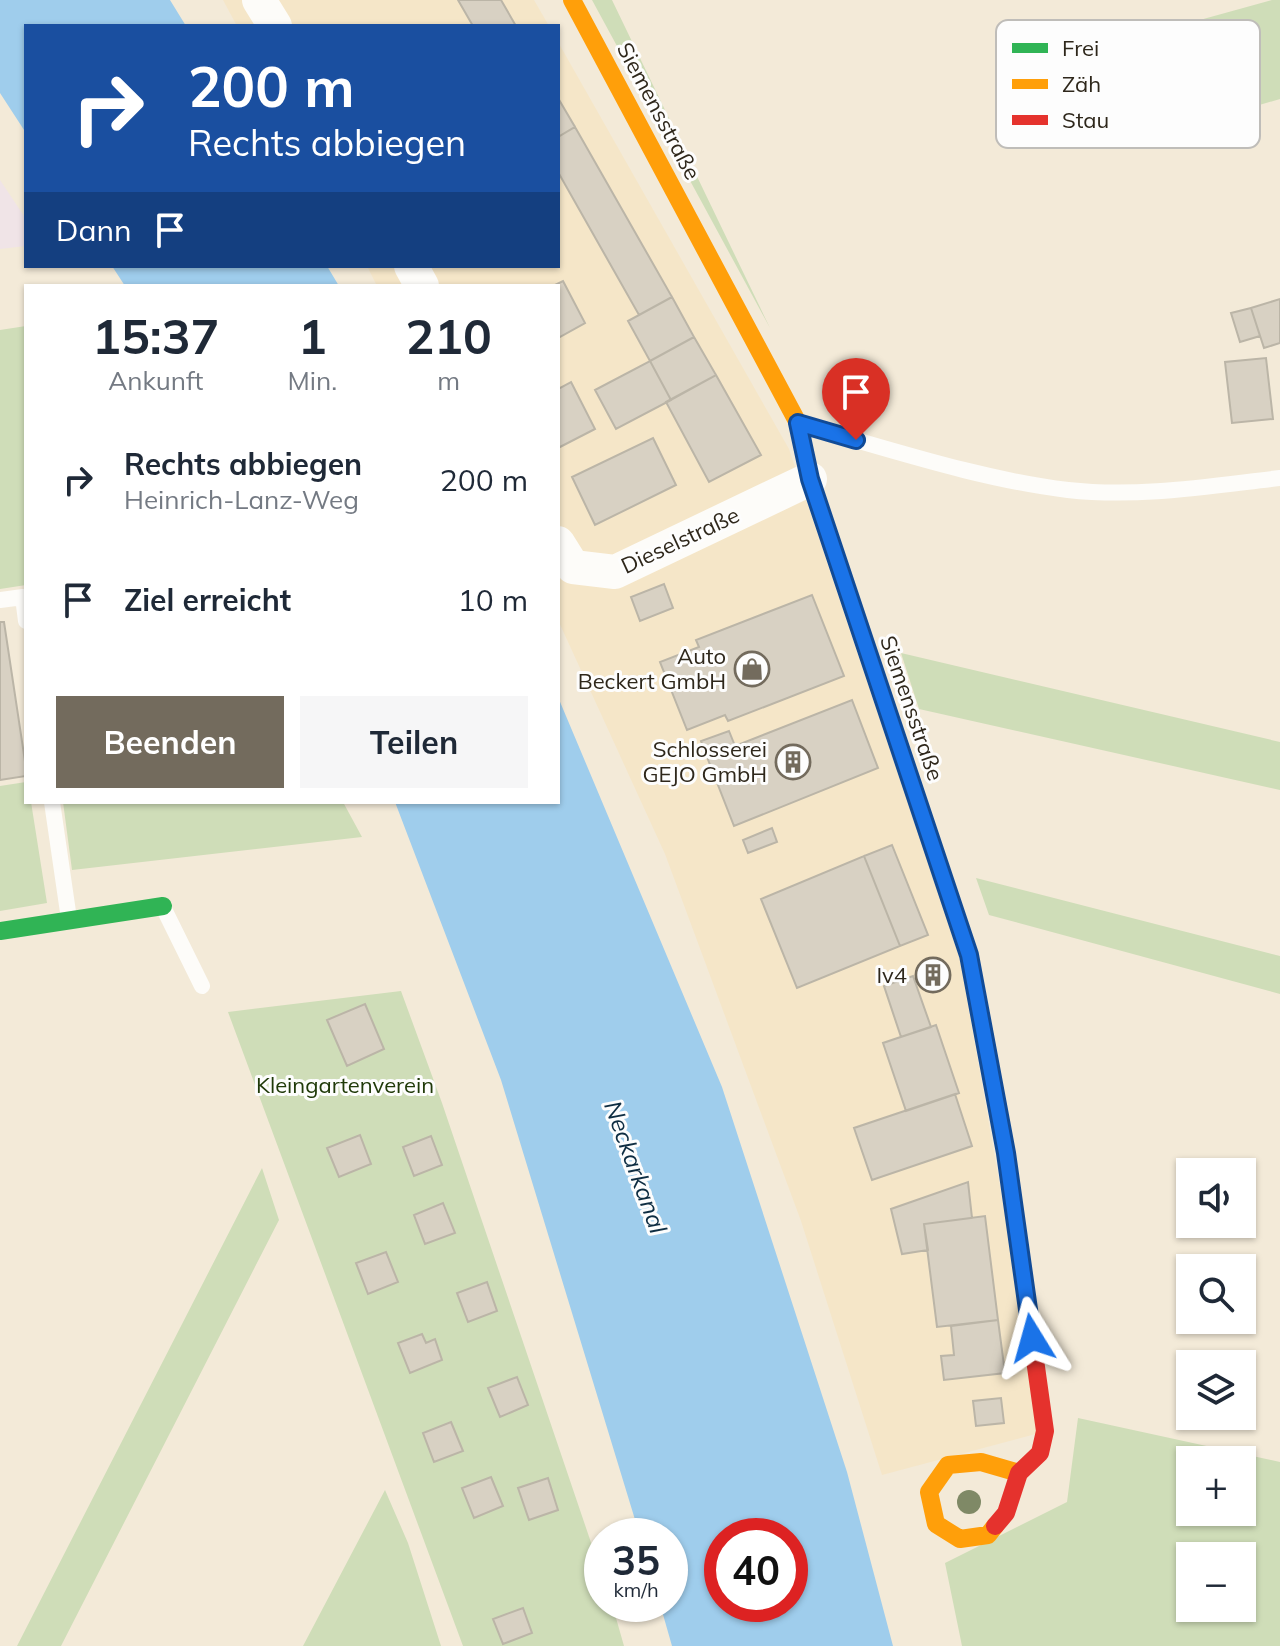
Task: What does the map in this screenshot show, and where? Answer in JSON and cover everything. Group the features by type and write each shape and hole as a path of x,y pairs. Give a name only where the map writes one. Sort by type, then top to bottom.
{"street":[{"path":"259,0 274,24"},
{"name":"Siemensstraße","path":"572,0 798,423 810,479 969,955 1006,1153 1045,1431 1040,1453 1019,1473 1006,1513 988,1535 960,1539 936,1524 929,1492 948,1465 981,1462 1019,1473"},
{"name":"Dieselstraße","path":"560,546 573,567 615,572 810,479"},
{"path":"0,931 163,906"}],"lane":[{"path":"798,423 977,474 1070,490 1167,491 1280,478"},
{"path":"0,600 23,597 24,605"},
{"path":"52,804 69,921"},
{"path":"163,906 202,986"}],"shaded area":[{"path":"223,0 534,0 548,24 236,24"},
{"path":"560,46 789,449 960,959 1043,1432 882,1475 801,1221 665,854 560,624 560,284 376,284 368,268 560,268"},
{"path":"0,180 24,216 24,246 0,249"}],"green space":[{"path":"592,0 612,0 770,328"},
{"path":"1280,0 1280,99 1260,105 1260,20 1200,20"},
{"path":"24,326 24,585 0,589 0,330"},
{"path":"901,653 1280,742 1280,790 919,709"},
{"path":"24,782 24,804 31,804 47,903 0,911 0,786"},
{"path":"63,804 344,804 362,837 72,870"},
{"path":"976,878 1280,956 1280,994 989,915"},
{"name":"Kleingartenverein","path":"401,991 584,1522 584,1622 617,1622 624,1646 463,1646 228,1012"},
{"path":"262,1168 279,1220 61,1646 17,1646"},
{"path":"1078,1418 1207,1446 1176,1446 1176,1526 1256,1526 1256,1457 1280,1462 1280,1646 962,1646 945,1563 1067,1502"},
{"path":"385,1490 408,1543 441,1646 303,1646"}],"water":[{"path":"0,0 170,0 185,24 24,24 24,130 0,93"},
{"path":"113,268 328,268 338,284 124,284"},
{"name":"Neckarkanal","path":"560,702 722,1087 847,1472 893,1646 672,1646 665,1622 688,1622 688,1518 635,1518 501,1080 396,804 560,804"}],"building":[{"path":"458,0 501,0 515,24 472,24"},
{"path":"560,101 575,127 560,136"},
{"path":"575,127 672,297 639,315 560,176 560,136"},
{"path":"563,281 585,323 560,337 560,284 557,284"},
{"path":"672,297 694,337 650,361 628,321"},
{"path":"1280,299 1280,343 1264,348 1251,308"},
{"path":"1251,308 1260,336 1240,342 1231,313"},
{"path":"694,337 716,375 671,400 650,361"},
{"path":"1266,358 1273,419 1232,423 1225,362"},
{"path":"650,361 671,400 616,429 595,390"},
{"path":"716,375 761,455 709,482 666,402"},
{"path":"571,382 595,429 560,447 560,388"},
{"path":"653,438 676,485 595,525 572,477"},
{"path":"664,584 673,608 640,621 631,597"},
{"name":"Auto Beckert GmbH","path":"812,595 844,676 728,721 725,715 687,730 660,662 699,647 696,640"},
{"path":"0,622 4,622 24,755 24,776 0,780"},
{"name":"Schlosserei GEJO GmbH","path":"852,700 878,768 734,826 707,757"},
{"path":"729,731 735,746 707,757 701,741"},
{"path":"772,828 777,842 748,853 743,840"},
{"path":"892,845 928,935 900,946 864,856"},
{"path":"864,856 900,946 797,988 761,899"},
{"path":"913,976 931,1027 901,1037 884,986"},
{"path":"365,1004 384,1049 347,1066 327,1020"},
{"path":"936,1025 959,1093 906,1111 883,1043"},
{"path":"955,1094 972,1146 872,1180 854,1128"},
{"path":"360,1135 371,1164 339,1177 327,1148"},
{"path":"431,1136 442,1165 414,1176 403,1147"},
{"path":"968,1182 972,1218 924,1224 928,1250 902,1254 891,1209"},
{"path":"443,1203 455,1233 425,1244 414,1215"},
{"path":"985,1216 998,1320 937,1327 924,1224"},
{"path":"386,1252 398,1282 368,1294 356,1263"},
{"path":"487,1282 497,1311 468,1322 457,1293"},
{"path":"998,1320 1005,1373 944,1380 941,1356 954,1355 951,1326"},
{"path":"422,1334 426,1343 435,1339 442,1360 410,1373 398,1343"},
{"path":"517,1377 528,1405 500,1417 488,1388"},
{"path":"1001,1398 1004,1423 976,1426 973,1401"},
{"path":"451,1422 463,1451 434,1462 423,1433"},
{"path":"491,1477 503,1506 474,1518 462,1488"},
{"path":"548,1478 558,1510 529,1520 518,1488"},
{"path":"523,1608 532,1633 503,1644 493,1619"}],"traffic: fast":[{"path":"831,543 969,955 985,1039"},
{"path":"0,931 163,906"}],"traffic: slow":[{"path":"572,0 798,423 810,479 831,543"},
{"path":"995,1526 988,1535 960,1539 936,1524 929,1492 948,1465 981,1462 1019,1473"}],"traffic: jam":[{"path":"985,1039 1006,1153 1045,1431 1040,1453 1019,1473 1006,1513 995,1526"}],"place":[{"name":"Auto Beckert GmbH","path":"752,669"},
{"name":"Schlosserei GEJO GmbH","path":"793,762"},
{"name":"Iv4","path":"933,975"}],"route":[{"path":"856,440 798,423 810,479 969,955 1006,1153 1032,1338"}]}
